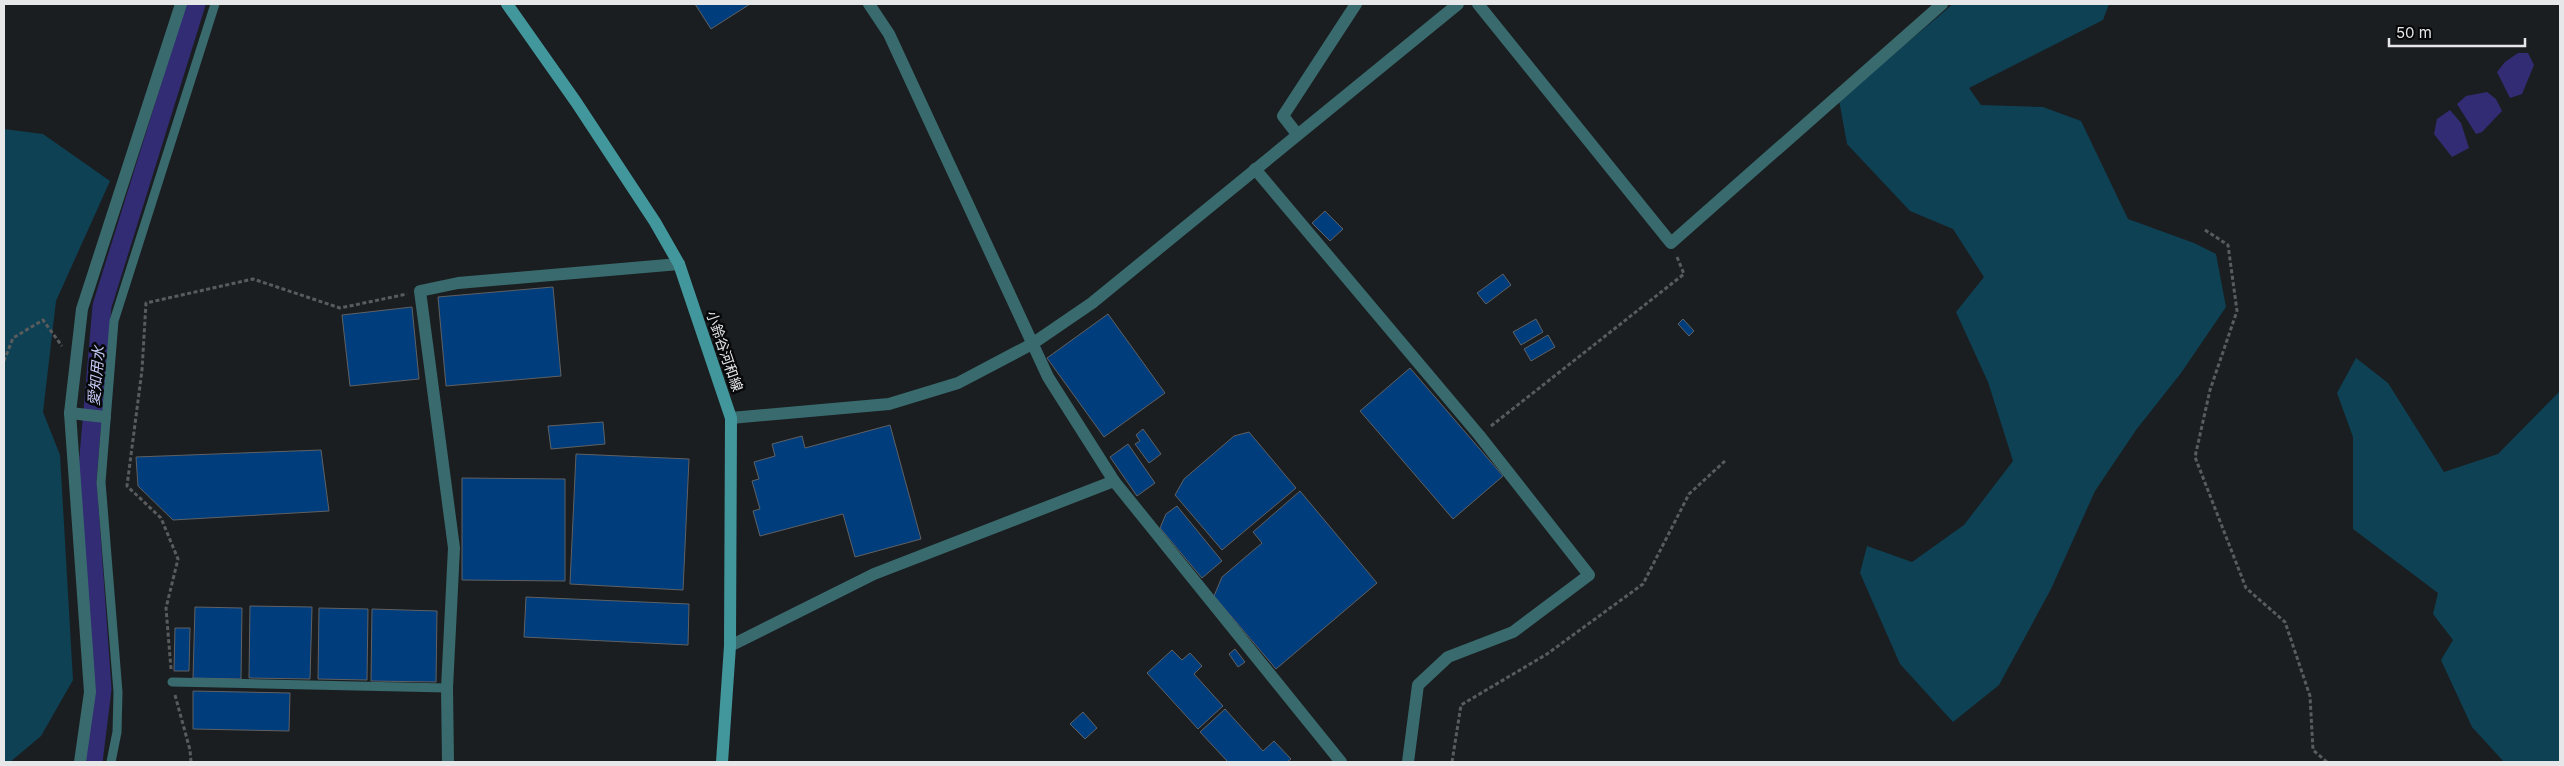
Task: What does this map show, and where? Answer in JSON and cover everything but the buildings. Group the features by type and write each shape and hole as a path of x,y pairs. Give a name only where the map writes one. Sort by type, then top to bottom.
{"main road":[{"name":"小鈴谷河和線","path":"507,4 634,190 679,264 731,418 730,646 722,762"}],"street":[{"path":"80,762 90,692 74,413 82,309 181,4"},
{"path":"869,4 890,34 1048,377 1114,481 1341,762"},
{"path":"1297,134 1283,116 1356,4"},
{"path":"731,418 889,404 958,383 1032,344 1092,302 1458,4"},
{"path":"1478,4 1672,243 1942,4"},
{"path":"1254,169 1479,435 1589,575 1513,632 1448,657 1418,685 1408,762"},
{"path":"448,762 448,688 454,548 420,291 458,283 679,264"},
{"path":"74,413 105,417"},
{"path":"730,646 874,574 1114,481"}],"lane":[{"path":"110,762 117,732 118,692 101,482 105,417 116,310 215,4"},
{"path":"172,682 448,688"}],"path":[{"path":"2206,230 2228,245 2238,311 2210,390 2195,457 2246,588 2285,622 2310,696 2313,750 2327,762"},
{"path":"1479,435 1684,274 1672,243"},
{"path":"191,762 190,750 172,682 166,608 178,559 161,518 127,486 142,370 146,303 253,280 340,308 420,291"},
{"path":"4,361 13,338 44,320 63,348"},
{"path":"1452,762 1461,705 1548,654 1642,584 1689,494 1725,461"}],"shaded area":[{"path":"1953,4 2109,4 2103,20 1969,88 1981,105 2043,107 2081,121 2128,219 2194,243 2216,254 2226,307 2181,373 2136,430 2095,491 2051,589 1999,685 1953,722 1900,664 1860,573 1867,546 1912,562 1964,525 2013,461 1988,382 1956,312 1984,277 1953,229 1910,211 1847,144 1839,100"},
{"path":"2518,53 2528,53 2534,65 2522,94 2510,98 2497,72 2505,62"},
{"path":"2487,92 2496,99 2502,111 2482,132 2476,134 2457,104 2466,96"},
{"path":"2450,110 2461,123 2469,148 2452,157 2434,134 2437,119"},
{"path":"4,129 43,134 110,181 56,301 43,412 60,455 73,680 41,736 10,762 4,762"},
{"path":"2356,358 2388,383 2444,472 2498,454 2560,391 2560,762 2504,762 2472,727 2441,660 2453,640 2433,614 2438,593 2353,529 2353,437 2337,393"}],"waterway":[{"name":"愛知用水","path":"93,762 102,689 87,479 102,306 196,4"}]}
